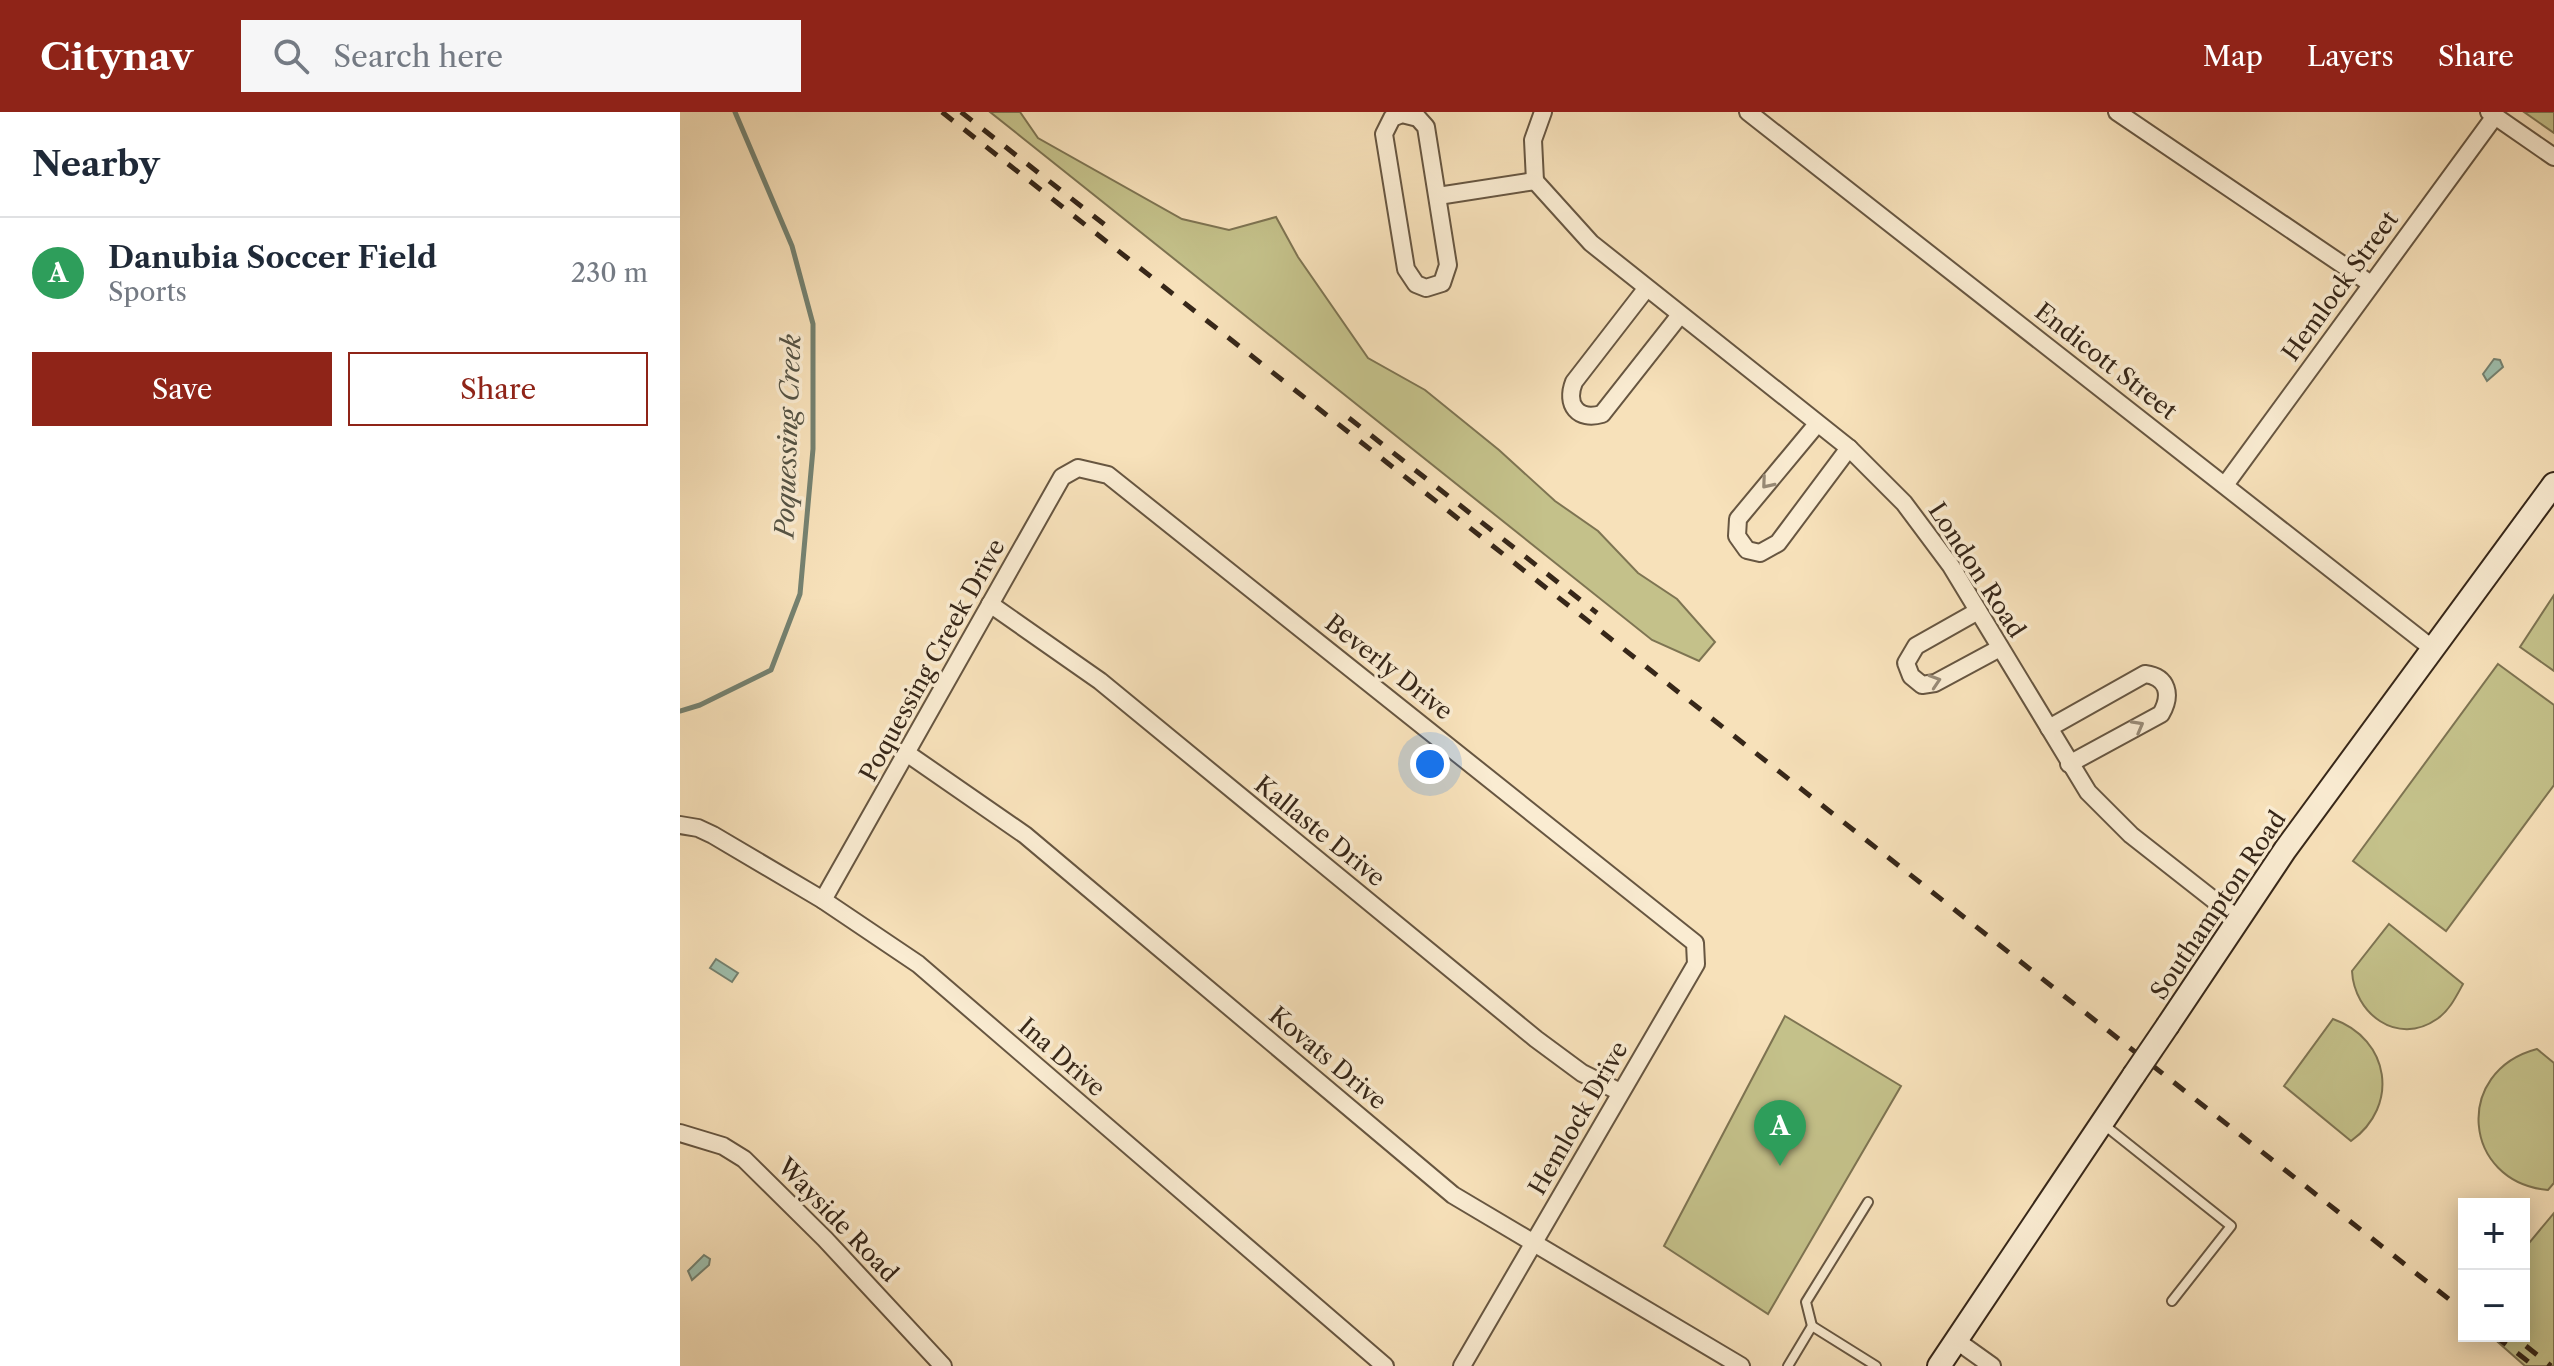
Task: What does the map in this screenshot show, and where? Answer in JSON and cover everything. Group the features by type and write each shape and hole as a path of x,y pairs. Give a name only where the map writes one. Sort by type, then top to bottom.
{"street":[{"path":"1438,196 1535,181 1533,140 1543,112"},
{"name":"Endicott Street","path":"1748,112 2433,649"},
{"path":"2117,112 2371,284"},
{"path":"1410,114 1426,127 1438,196 1448,265 1442,283 1426,288 1409,278 1406,269 1384,134 1392,118 1410,114"},
{"path":"2492,114 2554,157"},
{"name":"Hemlock Street","path":"2225,485 2492,114"},
{"name":"London Road","path":"1535,181 1591,243 1849,448 1878,475 1928,532 2069,764 2102,808 2131,835 2238,919"},
{"path":"1646,289 1574,382 1571,405 1580,414 1591,417 1602,414 1680,315"},
{"path":"1817,424 1738,519 1737,536 1747,550 1760,553 1778,543 1849,448"},
{"name":"Poquessing Creek Drive","path":"823,900 1062,477 1078,468 1098,470"},
{"name":"Beverly Drive","path":"1098,470 1649,904"},
{"name":"Southampton Road","path":"1939,1366 2238,919 2554,484"},
{"name":"Kallaste Drive","path":"990,604 1100,681 1536,1039 1582,1073 1620,1092"},
{"path":"1978,611 1912,649 1906,663 1911,676 1922,685 1935,683 2000,648"},
{"path":"2049,728 2145,674 2161,679 2166,685 2166,704 2161,714 2069,764"},
{"name":"Kovats Drive","path":"908,754 1025,835 1453,1195 1741,1366"},
{"name":"Ina Drive","path":"680,825 713,835 823,900 918,964 1385,1366"},
{"name":"Hemlock Drive","path":"1462,1366 1696,964 1691,938 1649,904"},
{"name":"Wayside Road","path":"680,1133 723,1146 755,1169 943,1366"},
{"path":"1957,1341 1992,1366"}],"lane":[{"path":"2102,1123 2231,1226 2172,1301"},
{"path":"1868,1202 1806,1302 1812,1326 1873,1365"},
{"path":"1788,1366 1812,1326"}],"shaded area":[{"path":"990,112 1020,112 1038,138 1182,219 1229,230 1276,217 1298,257 1368,358 1425,390 1499,450 1555,501 1598,531 1638,573 1677,599 1715,642 1699,661 1652,640"},
{"path":"2524,112 2554,112 2554,133"},
{"path":"2494,359 2500,360 2503,367 2487,381 2483,374"},
{"path":"2554,595 2554,671 2520,647"},
{"path":"2498,664 2554,705 2554,785 2446,931 2353,861"},
{"path":"2389,924 2463,984 2445,1012 2422,1027 2393,1027 2380,1021 2360,1000 2355,986 2352,971"},
{"path":"716,959 738,973 732,982 710,968"},
{"path":"1785,1016 1901,1086 1768,1314 1664,1246"},
{"path":"2333,1019 2367,1042 2377,1057 2382,1074 2382,1092 2377,1110 2367,1127 2351,1141 2284,1086"},
{"path":"2537,1049 2554,1063 2554,1183 2548,1190 2519,1183 2498,1168 2485,1148 2479,1125 2481,1101 2491,1079 2510,1061"},
{"path":"2554,1213 2554,1366 2525,1366 2498,1342 2530,1342 2530,1242"},
{"path":"704,1255 710,1259 709,1265 692,1280 688,1271"}],"waterway":[{"name":"Poquessing Creek","path":"680,711 700,705 771,670 800,594 813,449 813,324 792,246 735,112"}],"railway":[{"path":"942,112 2458,1306"},
{"path":"961,112 1114,232"},
{"path":"1349,418 1597,613"},
{"path":"2503,1342 2534,1366"},
{"path":"2526,1346 2551,1366"}],"place":[{"name":"Danubia Soccer Field","path":"1780,1166"}]}
